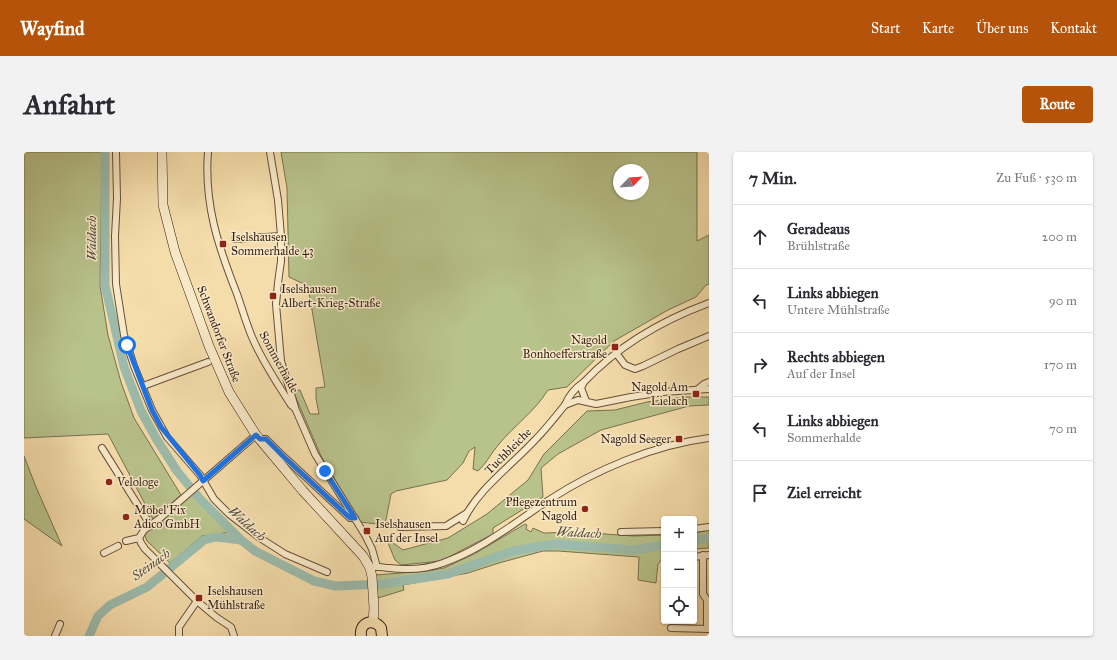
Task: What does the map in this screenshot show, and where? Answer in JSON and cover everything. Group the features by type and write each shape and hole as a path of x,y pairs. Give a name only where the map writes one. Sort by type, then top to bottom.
{"main road":[{"name":"Schwandorfer Straße","path":"162,152 163,205 175,252 214,360 232,398 258,437 303,491 373,567 372,580 374,614 372,622"},
{"path":"361,636 360,632 363,626 366,623 372,622 379,625 382,636"}],"street":[{"path":"116,152 118,198 115,236 116,284 124,335 152,410 161,427 200,475 201,483 229,514 260,538 285,554 327,572"},
{"name":"Sommerhalde","path":"208,152 206,173 209,204 216,236 223,261 244,311 251,336 291,405 295,408 315,454 355,518 372,549 376,562 373,567"},
{"path":"270,152 278,200 281,236 281,261 276,304 281,361 295,408"},
{"path":"235,239 281,236"},
{"name":"Tuchbleiche","path":"463,521 467,512 481,494 535,440 565,404 574,390 616,353 644,334 669,320 709,303"},
{"path":"616,353 625,365 635,369 709,336"},
{"path":"143,386 208,362"},
{"path":"584,382 582,388 586,401"},
{"path":"698,389 709,382"},
{"path":"565,404 578,400 596,404 631,397 709,389"},
{"path":"126,541 139,538 144,530 151,526 258,437 266,439 350,518 355,518"},
{"path":"373,567 411,568 440,564 477,548 550,499 606,469 663,448 692,440 709,438"},
{"path":"102,448 151,526"},
{"name":"Tuchbleiche","path":"400,527 446,526 467,512"},
{"path":"697,529 709,527"},
{"path":"621,532 661,531"},
{"path":"139,538 140,543 145,549 197,601 231,627 234,636"},
{"path":"104,553 118,546"},
{"path":"671,628 708,629 707,600 703,594 706,555"},
{"path":"179,636 179,627 197,601"},
{"path":"55,636 60,624"}],"green space":[{"path":"24,152 102,152 100,286 108,335 121,382 134,418 181,495 153,519 108,434 24,438"},
{"path":"281,152 697,152 697,241 709,235 709,284 706,285 696,297 668,310 614,341 567,387 548,390 537,405 505,437 478,471 473,469 475,447 469,451 463,463 447,480 396,491 391,494 385,525 360,522 321,456 293,391 300,390 310,414 319,414 316,388 325,387 308,286 289,277 287,188"},
{"path":"685,397 709,397 709,405 689,406 601,430 558,454 541,468 543,497 493,528 493,534 441,561 401,565 395,560 386,538 403,550 448,538 487,514 528,480 544,454 587,411 615,410 647,402"},
{"path":"24,456 36,487 62,546 24,519"},
{"path":"192,494 232,532 202,536 170,563 147,541 145,536 147,531"},
{"path":"525,524 527,525 526,529 531,532 533,528 544,533 578,532 633,536 661,535 661,560 658,564 656,583 638,580 639,557 543,551 468,573 403,585 404,590 378,598 375,575 427,571 444,568 474,554"},
{"path":"709,530 709,548 697,549 697,532"}],"waterway":[{"name":"Waldach","path":"105,152 105,285 124,367 141,411 157,440 177,471 200,499 241,540 255,551 314,581 336,586 381,584 448,574 513,551 555,544 634,550 661,546"},
{"name":"Steinach","path":"89,636 98,616 110,605 147,587 204,540 216,537 241,540"},
{"name":"Waldach","path":"697,540 709,538"}],"place":[{"name":"Iselshausen Sommerhalde 43","path":"223,244"},
{"name":"Iselshausen Albert-Krieg-Straße","path":"273,296"},
{"name":"Nagold Bonhoefferstraße","path":"615,347"},
{"name":"Nagold Am Lielach","path":"696,394"},
{"name":"Nagold Seeger","path":"679,439"},
{"name":"Velologe","path":"109,482"},
{"name":"Pflegezentrum Nagold","path":"585,509"},
{"name":"Möbel Fix Adico GmbH","path":"126,517"},
{"name":"Iselshausen Auf der Insel","path":"367,531"},
{"name":"Iselshausen Mühlstraße","path":"199,598"}],"route":[{"path":"127,345 152,410 161,427 200,475 203,481 256,435 260,439 266,439 324,496 350,518 355,518 325,471"}]}
